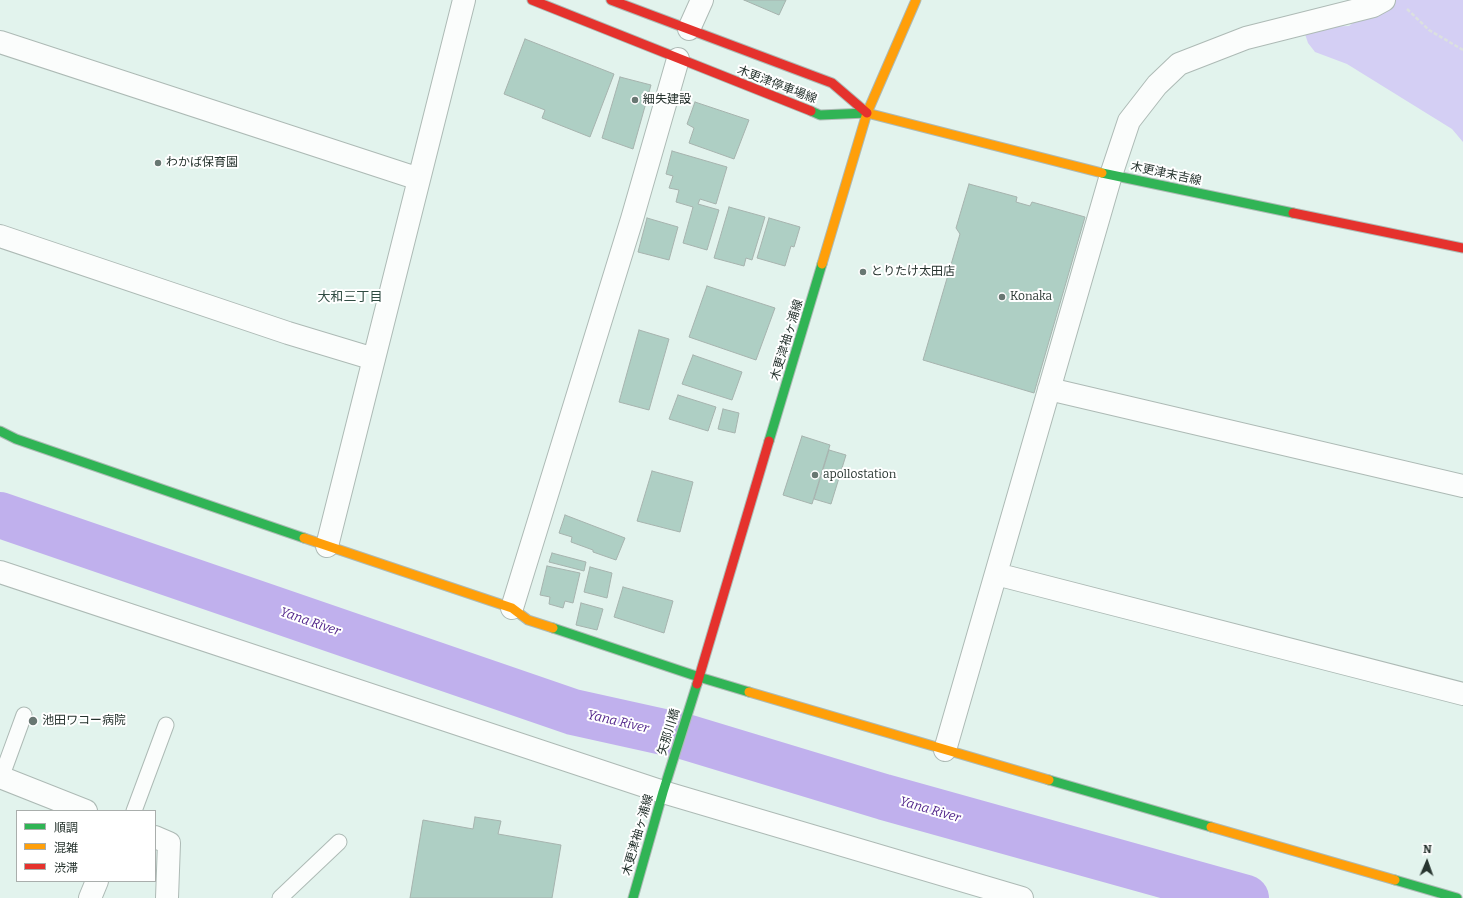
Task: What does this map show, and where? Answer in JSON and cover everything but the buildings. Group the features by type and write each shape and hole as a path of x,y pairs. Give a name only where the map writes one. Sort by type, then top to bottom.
{"main road":[{"name":"木更津停車場線","path":"532,0 820,115 867,112"},
{"name":"木更津停車場線","path":"611,0 832,83 867,112"},
{"name":"木更津袖ヶ浦線","path":"694,692 867,112 916,0"},
{"name":"木更津末吉線","path":"867,112 1111,175 1463,248"},
{"path":"0,432 16,439 327,546 512,608 528,620 699,677 945,750 1457,898"},
{"name":"矢那川橋","path":"665,785 694,692"},
{"name":"木更津袖ヶ浦線","path":"633,898 665,785"}],"street":[{"path":"327,546 464,0"},
{"path":"689,29 702,0"},
{"path":"945,750 1111,175 1129,121 1156,85 1179,64 1246,38 1393,2"},
{"path":"0,42 419,179"},
{"path":"512,608 630,227 678,59"},
{"path":"0,236 288,333 374,359"},
{"path":"1049,389 1463,486"},
{"path":"0,572 1022,898"},
{"path":"996,574 1463,694"},
{"path":"1,778 83,810"},
{"path":"156,837 169,843 167,898"},
{"path":"90,898 97,882"}],"lane":[{"path":"1,778 24,715"},
{"path":"134,810 166,725"},
{"path":"280,898 339,842"}],"path":[{"path":"1393,2 1429,30 1463,50"}],"shaded area":[{"path":"1364,0 1463,0 1463,142 1452,129 1347,64 1315,52 1308,43 1305,34 1324,27 1349,26 1361,17"}],"waterway":[{"name":"Yana River","path":"0,515 573,712 686,737 884,797 1246,898"}],"traffic: fast":[{"path":"811,111 820,115 867,113"},
{"path":"1102,173 1293,213"},
{"path":"769,441 822,264"},
{"path":"0,431 16,439 304,538"},
{"path":"553,628 699,677 749,692"},
{"path":"633,898 663,792 697,684"},
{"path":"1049,780 1211,827"},
{"path":"1395,880 1457,898"}],"traffic: slow":[{"path":"822,264 867,113 916,0"},
{"path":"867,113 1102,173"},
{"path":"304,538 512,608 528,620 553,628"},
{"path":"749,692 1049,780"},
{"path":"1211,827 1395,880"}],"traffic: jam":[{"path":"532,0 811,111"},
{"path":"611,0 832,83 867,113"},
{"path":"1293,213 1463,248"},
{"path":"697,684 769,441"}],"place":[{"name":"細失建設","path":"635,100"},
{"name":"わかば保育園","path":"158,163"},
{"name":"とりたけ太田店","path":"863,272"},
{"name":"Konaka","path":"1002,297"},
{"name":"apollostation","path":"815,475"},
{"name":"池田ワコー病院","path":"33,721"}],"district":[{"name":"大和三丁目","path":"350,297"}]}
